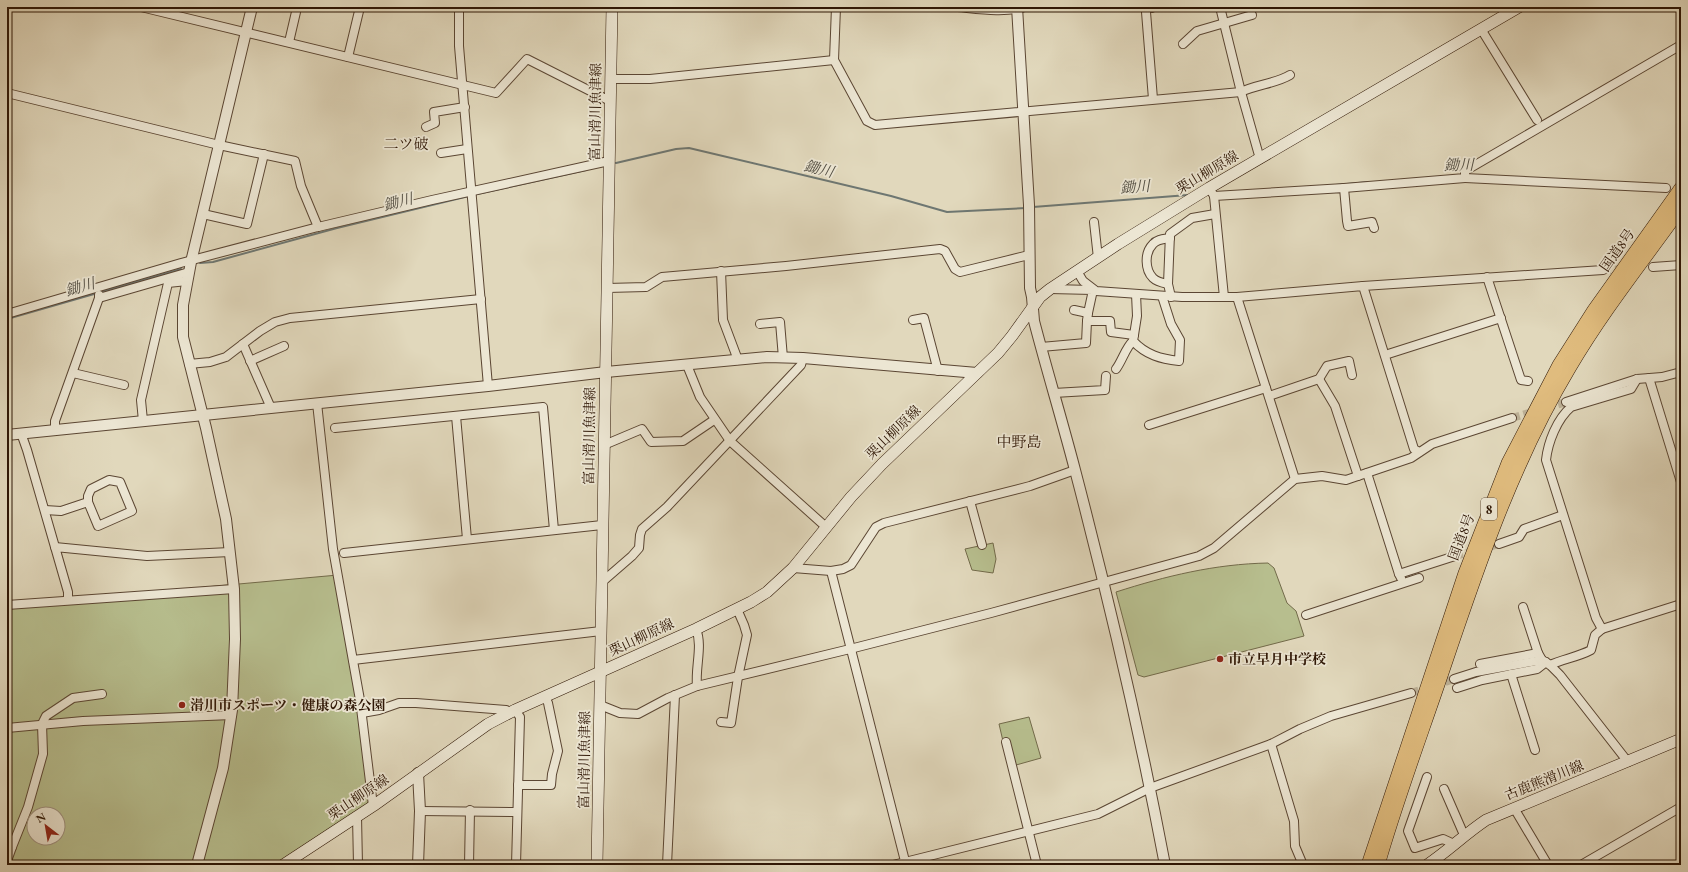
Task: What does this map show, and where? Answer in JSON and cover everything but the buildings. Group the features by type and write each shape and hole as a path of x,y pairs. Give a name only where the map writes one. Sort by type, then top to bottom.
{"highway":[{"name":"国道8号","path":"1368,865 1465,573 1508,463 1559,366 1594,310 1681,188"},
{"name":"国道8号","path":"1378,865 1469,594 1496,519 1521,459 1569,367 1609,305 1681,208"}],"main road":[{"name":"富山滑川魚津線","path":"597,865 612,7"},
{"name":"栗山柳原線","path":"282,865 297,860 488,724 513,711 696,629 737,609 767,592 794,568 851,497 882,464 977,373 1012,336 1040,297 1050,289 1098,258 1212,192 1260,159 1519,7"},
{"name":"古鹿熊滑川線","path":"1427,865 1444,854 1454,844 1486,820 1681,740"}],"street":[{"path":"141,7 289,42 463,86 496,92 527,59 610,101"},
{"path":"197,865 223,768 232,715 235,639 234,589 226,519 183,337 182,305 252,7"},
{"path":"348,57 360,7"},
{"path":"459,7 459,46 488,386"},
{"path":"836,7 834,60 867,121 875,125 1241,92 1248,88 1281,81 1290,75"},
{"path":"958,7 985,10 1020,8 1023,112 1029,205 1029,255 1034,321 1075,470 1103,583 1150,788 1165,865"},
{"path":"1220,7 1241,92 1260,159"},
{"path":"1150,9 1153,99"},
{"path":"289,42 296,12"},
{"path":"1183,44 1197,32 1252,15"},
{"path":"1481,29 1537,120"},
{"path":"1465,178 1466,171 1681,45"},
{"path":"610,79 650,79 834,60"},
{"path":"7,93 219,145 295,161 301,186 318,228"},
{"path":"426,127 435,123 434,112 465,107"},
{"path":"441,153 467,149"},
{"path":"203,214 247,224 264,154"},
{"path":"98,293 191,262 318,228 472,194 609,161"},
{"path":"1224,297 1212,192 1344,188 1465,178 1666,188"},
{"path":"1344,188 1348,226 1372,222 1374,228"},
{"path":"1171,297 1168,284 1170,234 1192,218 1215,214"},
{"path":"1094,222 1098,258"},
{"path":"1168,284 1154,279 1149,272 1146,256 1153,244 1162,239 1170,238"},
{"path":"607,288 646,287 662,277 786,266 940,249 945,251 955,269 960,272 1029,255"},
{"path":"1653,267 1681,265"},
{"path":"1050,289 1093,290 1171,297 1237,297 1363,286 1604,270"},
{"path":"721,271 723,320 738,360"},
{"path":"1077,271 1083,281 1093,290"},
{"path":"7,314 98,293 188,277"},
{"path":"143,421 141,400 168,283 188,277"},
{"path":"1488,277 1521,380 1528,381"},
{"path":"1363,286 1414,449 1419,452"},
{"path":"1041,347 1086,343 1088,317 1093,290"},
{"path":"55,430 56,421 98,293"},
{"path":"1116,369 1134,338 1137,316 1136,294"},
{"path":"1074,310 1088,317 1110,321 1111,332 1134,338 1148,354 1164,360 1179,361 1180,340 1171,324 1162,296"},
{"path":"1237,297 1295,479"},
{"path":"189,364 210,362 226,357 276,322 290,318 480,299"},
{"path":"913,320 924,318 938,371"},
{"path":"1385,355 1501,318"},
{"path":"760,324 780,322 783,358"},
{"path":"243,344 271,408"},
{"path":"250,361 284,346"},
{"path":"7,435 488,386 606,372 767,357 803,358 938,371 977,373"},
{"path":"602,582 639,548 642,529 667,507 730,441 801,365 803,358"},
{"path":"1269,396 1319,379 1327,366 1349,361 1352,374"},
{"path":"687,365 700,397 714,420 730,441 826,528"},
{"path":"1566,402 1636,379 1662,377 1681,372"},
{"path":"73,373 124,385"},
{"path":"1054,393 1105,390 1106,376"},
{"path":"1649,378 1681,482"},
{"path":"1319,379 1335,406 1358,476"},
{"path":"1602,629 1596,618 1546,460 1547,448 1564,413 1571,408 1631,389 1636,379"},
{"path":"1149,425 1266,388"},
{"path":"317,403 333,549 362,713 373,806"},
{"path":"335,428 543,407 554,530"},
{"path":"456,416 467,539"},
{"path":"600,705 620,712 638,714 697,686 850,649 1103,583 1199,556 1214,548 1295,479 1322,476 1346,480 1411,458 1432,444 1512,418"},
{"path":"604,445 642,429 651,442 682,442 714,420"},
{"path":"21,433 45,510 68,592 68,600"},
{"path":"794,568 831,571 843,569 851,565 876,527 884,523 1030,486 1075,470"},
{"path":"1367,473 1402,582"},
{"path":"110,480 120,482 132,511 98,526 88,502 88,496 91,489 110,480"},
{"path":"970,501 982,545"},
{"path":"45,510 62,511 88,502"},
{"path":"1498,544 1519,537 1524,529 1564,515"},
{"path":"344,553 602,525"},
{"path":"55,547 147,556 230,552"},
{"path":"1399,574 1455,556"},
{"path":"831,571 905,864"},
{"path":"1306,615 1402,582 1419,578"},
{"path":"7,605 234,589"},
{"path":"1480,664 1560,660 1581,655 1590,650 1595,636 1602,629 1681,604"},
{"path":"1523,607 1544,660 1601,726 1628,762"},
{"path":"721,722 731,723 738,677 747,635 737,609"},
{"path":"696,629 699,636 696,678 697,686"},
{"path":"353,660 601,631"},
{"path":"1457,688 1482,680 1537,669 1544,660"},
{"path":"1454,679 1476,672 1544,660"},
{"path":"1511,674 1535,750"},
{"path":"893,865 905,864 1098,814 1150,788 1271,744 1300,729 1331,716 1411,693"},
{"path":"7,861 9,847 28,807 43,754 42,724 46,716 73,698 102,694"},
{"path":"667,865 675,696"},
{"path":"518,785 551,785 552,774 558,751 548,703 545,697"},
{"path":"362,713 379,710 399,703 416,703 506,710 513,711 520,717 516,865"},
{"path":"7,728 83,721 232,715"},
{"path":"1006,742 1037,865"},
{"path":"1271,744 1294,821 1295,846 1302,865"},
{"path":"418,773 420,811 418,865"},
{"path":"1426,777 1408,831 1415,848 1443,839 1454,844"},
{"path":"1444,790 1464,836"},
{"path":"1581,865 1681,807"},
{"path":"1514,808 1548,865"},
{"path":"420,811 470,810 517,812"},
{"path":"469,865 470,810"},
{"path":"357,816 358,865"}],"green space":[{"path":"993,543 996,559 993,573 972,570 965,549"},
{"path":"1268,563 1274,568 1287,603 1296,611 1304,636 1144,677 1138,675 1116,592 1172,576 1210,568"},
{"name":"滑川市スポーツ・健康の森公園","path":"338,575 373,806 283,865 7,865 7,605"},
{"path":"1029,717 1041,758 1009,767 999,724"}],"waterway":[{"name":"鋤川","path":"616,163 676,149 689,148 891,196 947,212 1026,208"},
{"name":"鋤川","path":"473,195 586,170"},
{"name":"鋤川","path":"1336,185 1369,182"},
{"name":"鋤川","path":"1033,207 1188,195"},
{"name":"鋤川","path":"200,263 213,262 337,228 469,196"},
{"name":"鋤川","path":"7,319 181,269"}],"tunnel":[{"path":"1603,270 1625,269"},
{"path":"1512,418 1566,402"},
{"path":"1455,556 1499,544"},
{"path":"1411,693 1454,679"}],"place":[{"name":"市立早月中学校","path":"1220,659"},
{"name":"滑川市スポーツ・健康の森公園","path":"182,705"}],"district":[{"name":"二ツ破","path":"406,144"},
{"name":"中野島","path":"1019,442"}]}
